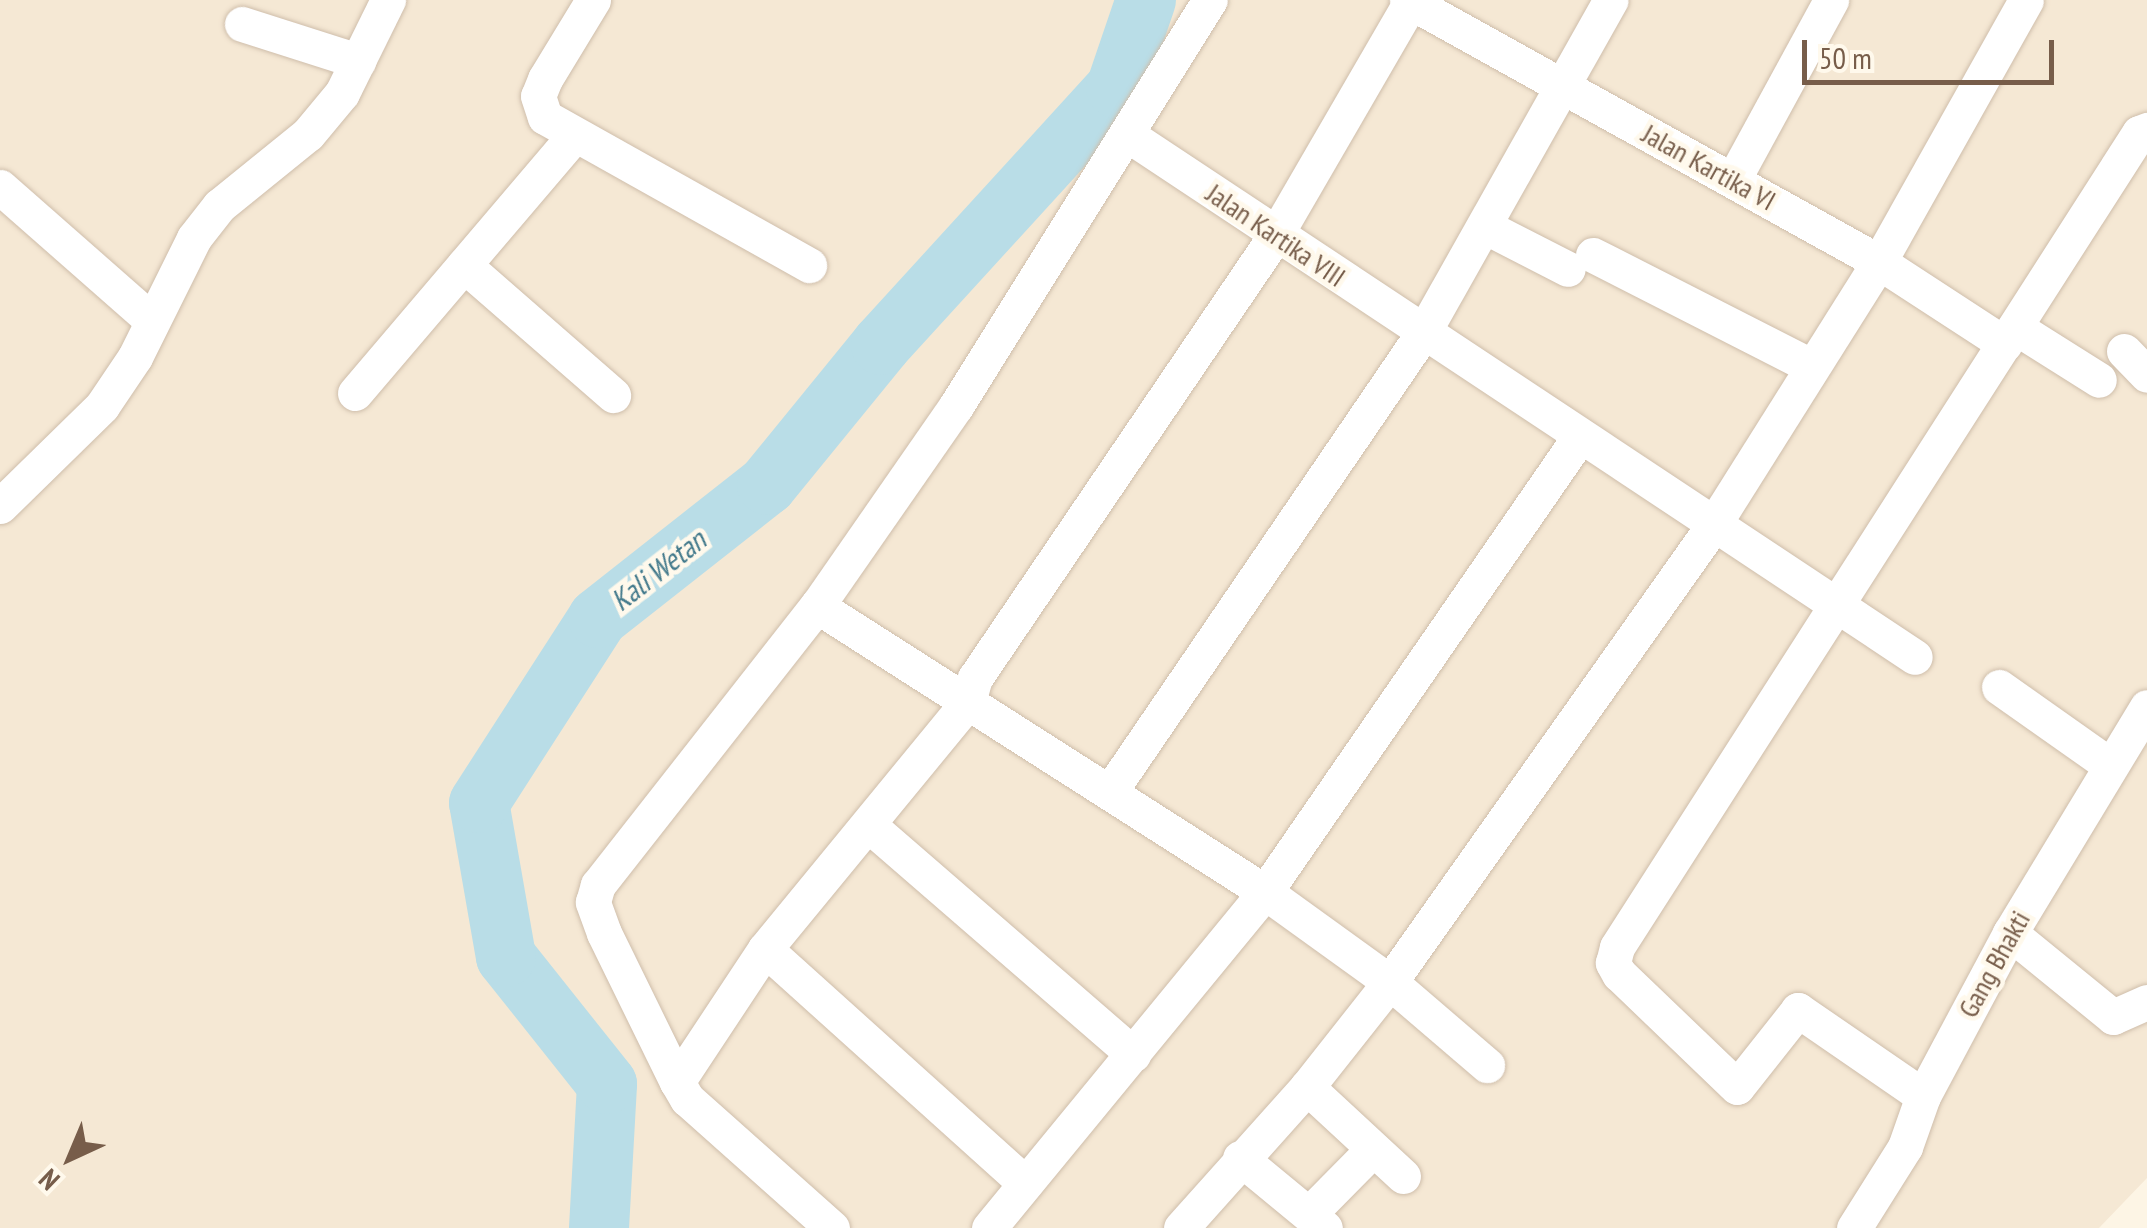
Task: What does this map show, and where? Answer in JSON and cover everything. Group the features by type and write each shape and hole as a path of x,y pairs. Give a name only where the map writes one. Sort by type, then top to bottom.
{"street":[{"path":"0,506 102,406 194,238 259,170 308,134 358,61 388,0"},
{"path":"593,0 538,96 545,118 809,265"},
{"path":"832,1228 687,1099 593,902 614,859 816,606 956,406 1210,0"},
{"path":"1111,790 1424,332 1611,0"},
{"path":"1734,180 1831,0"},
{"path":"1181,1228 1307,1087 1390,982 1712,527 1809,366 1880,262 2026,0"},
{"path":"677,1082 766,949 871,826 968,702 975,678 1275,236 1410,1"},
{"name":"Jalan Kartika VI","path":"1410,1 2010,335 2099,380"},
{"path":"242,24 358,61"},
{"path":"1923,1096 1798,1010 1738,1088 1613,963 1617,947 1838,610 2139,133 2147,130"},
{"path":"355,393 574,136"},
{"name":"Jalan Kartika VIII","path":"1128,136 1712,527 1914,657"},
{"path":"0,187 150,319"},
{"path":"1484,226 1581,262 1809,366"},
{"path":"464,265 613,395"},
{"path":"990,1228 1265,892 1578,438"},
{"path":"816,606 1111,790 1265,892 1390,982 1487,1065"},
{"path":"1999,687 2108,764"},
{"name":"Gang Bhakti","path":"1854,1228 1905,1147 1923,1096 2010,934 2108,764 2147,706"},
{"path":"871,826 1134,1054"},
{"path":"2010,934 2112,1018 2147,1002"},
{"path":"766,949 1026,1183"},
{"path":"1307,1087 1403,1176"},
{"path":"1240,1158 1317,1221 1373,1148"}],"shaded area":[{"path":"0,0 2147,0 2147,1178 2099,1228 0,1228"}],"waterway":[{"name":"Kali Wetan","path":"599,1228 607,1084 506,957 479,803 598,618 767,485 881,345 1116,88 1146,0"}]}
